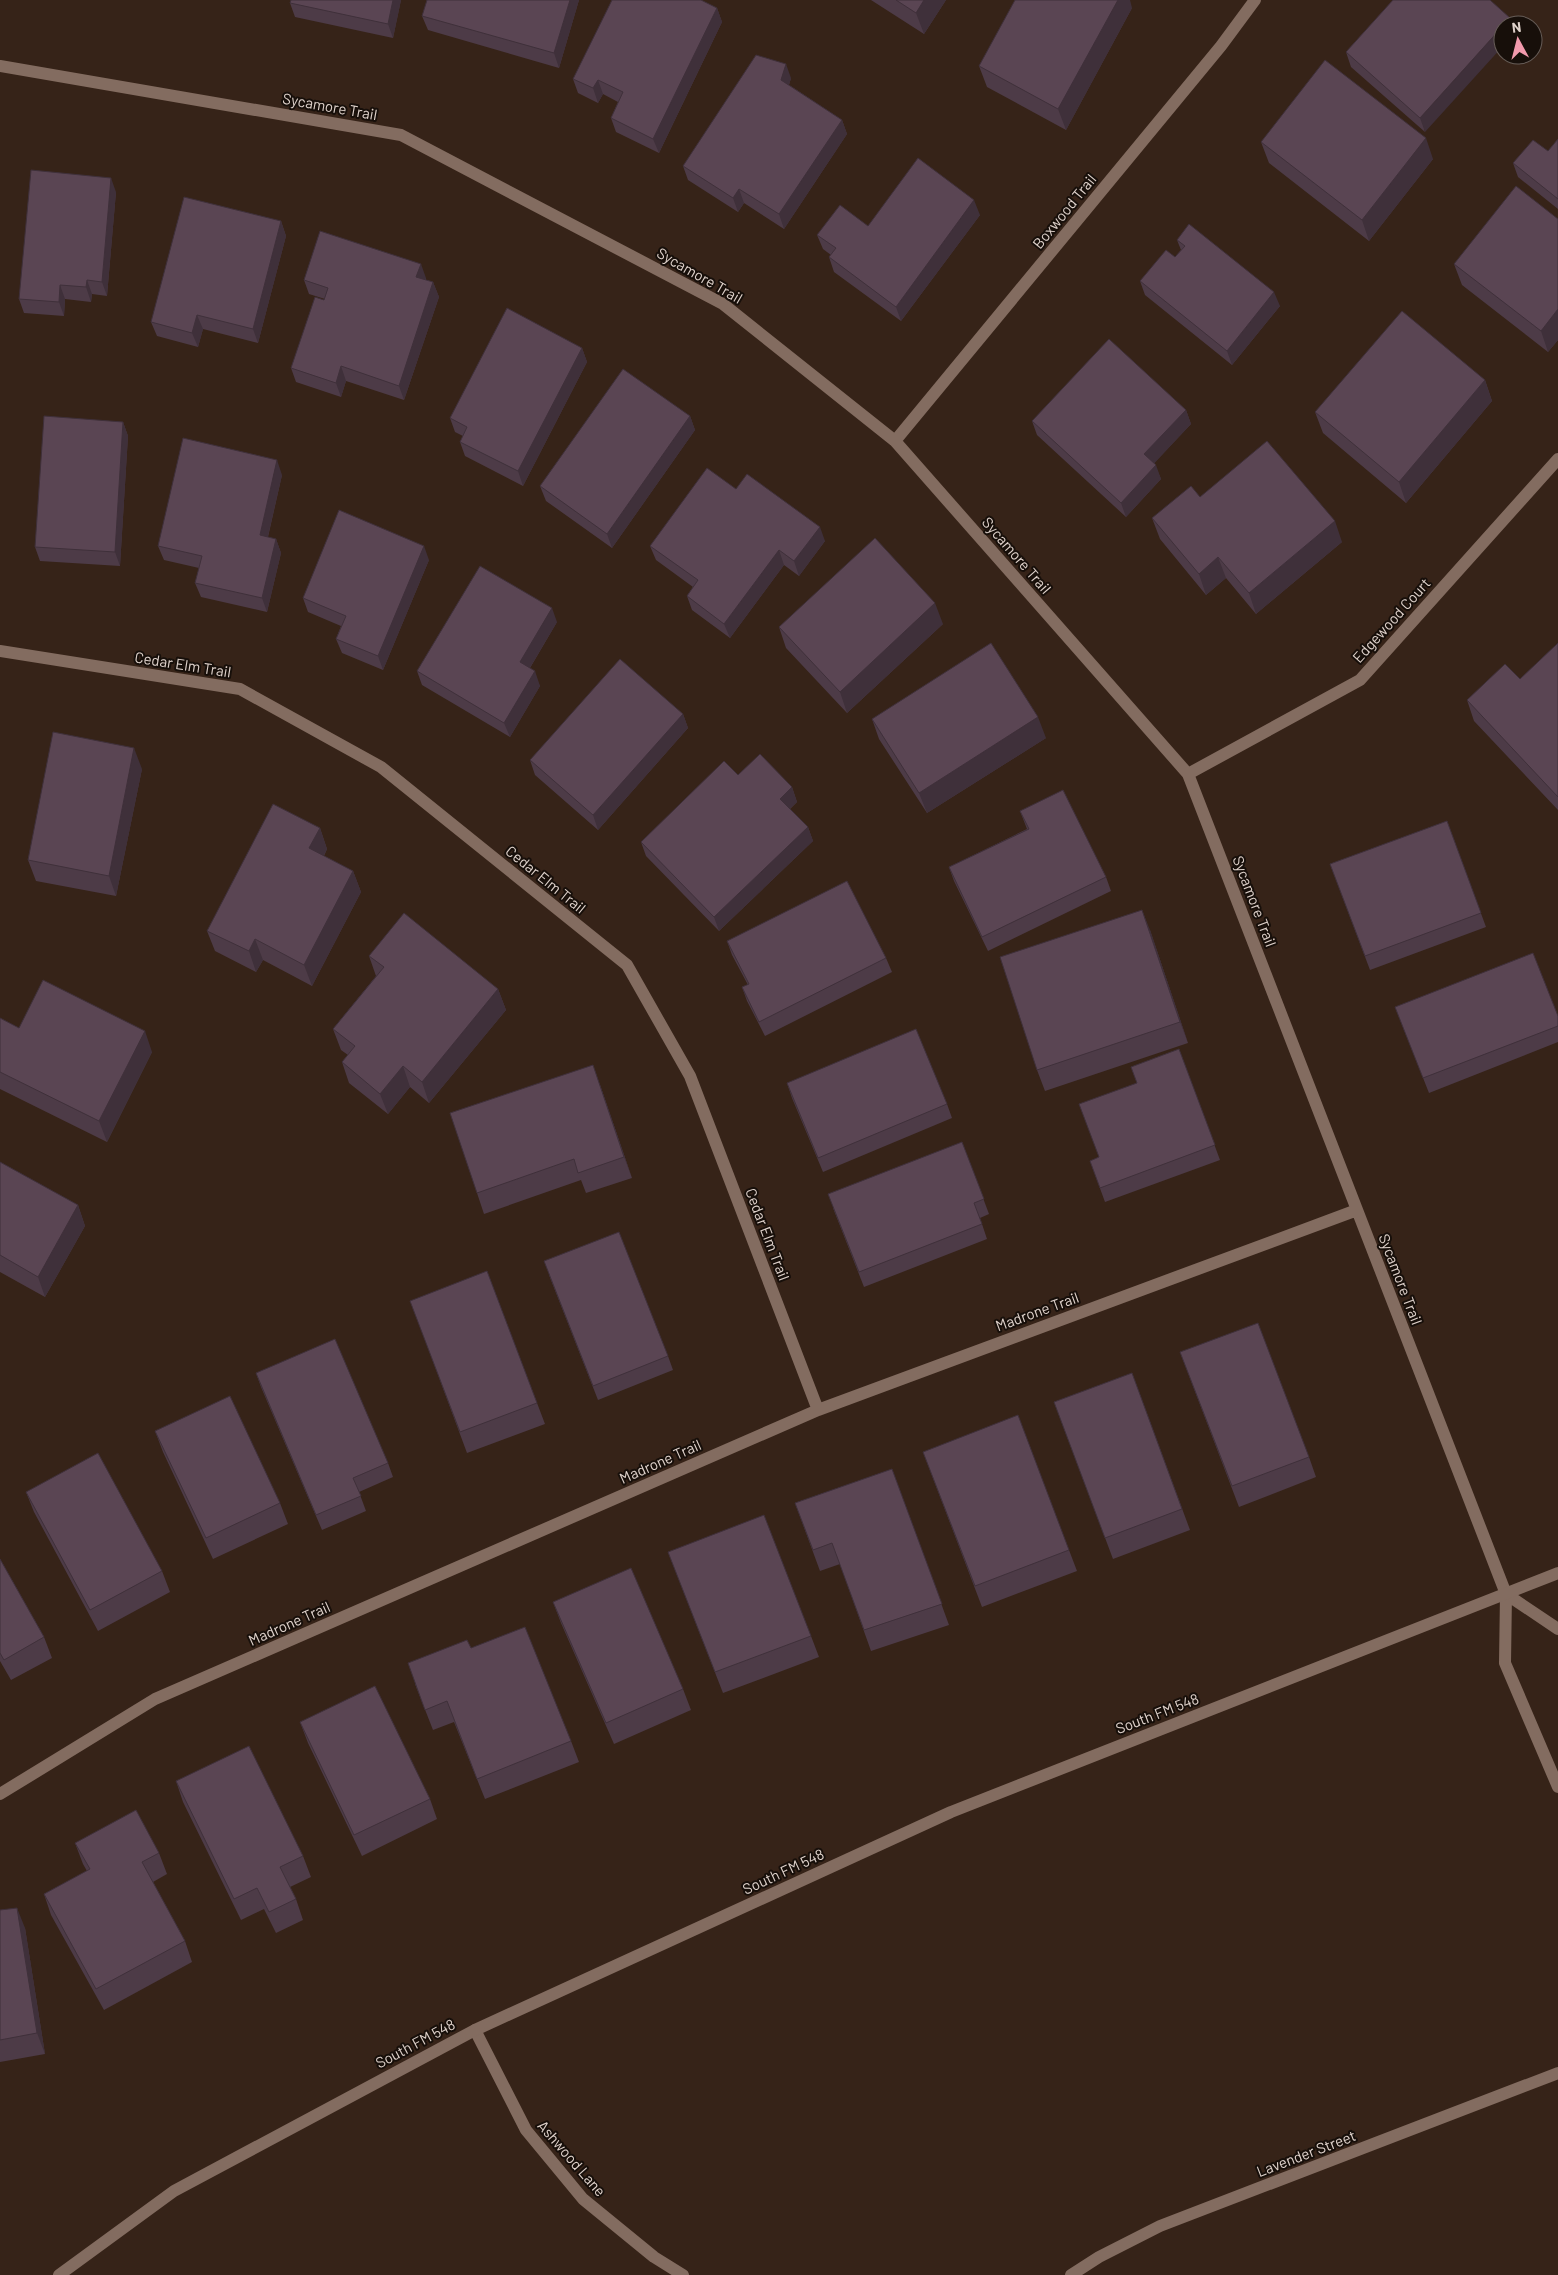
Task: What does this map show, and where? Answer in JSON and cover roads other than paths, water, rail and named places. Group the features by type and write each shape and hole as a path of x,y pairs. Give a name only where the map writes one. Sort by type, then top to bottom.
{"street":[{"name":"Boxwood Trail","path":"895,441 1221,46 1255,0"},
{"name":"Sycamore Trail","path":"0,66 401,135 724,304 895,441 1188,774 1506,1594 1505,1663 1558,1787"},
{"name":"Edgewood Court","path":"1188,774 1360,680 1558,459"},
{"name":"Cedar Elm Trail","path":"0,651 240,689 381,767 627,966 690,1076 818,1410"},
{"name":"Madrone Trail","path":"0,1794 155,1699 818,1410 1357,1210"},
{"name":"South FM 548","path":"59,2275 174,2191 475,2030 951,1812 1558,1573"},
{"path":"1506,1594 1558,1629"},
{"name":"Ashwood Lane","path":"475,2030 526,2130 583,2199 654,2257 683,2275"},
{"name":"Lavender Street","path":"1071,2275 1099,2257 1160,2226 1558,2073"}]}
